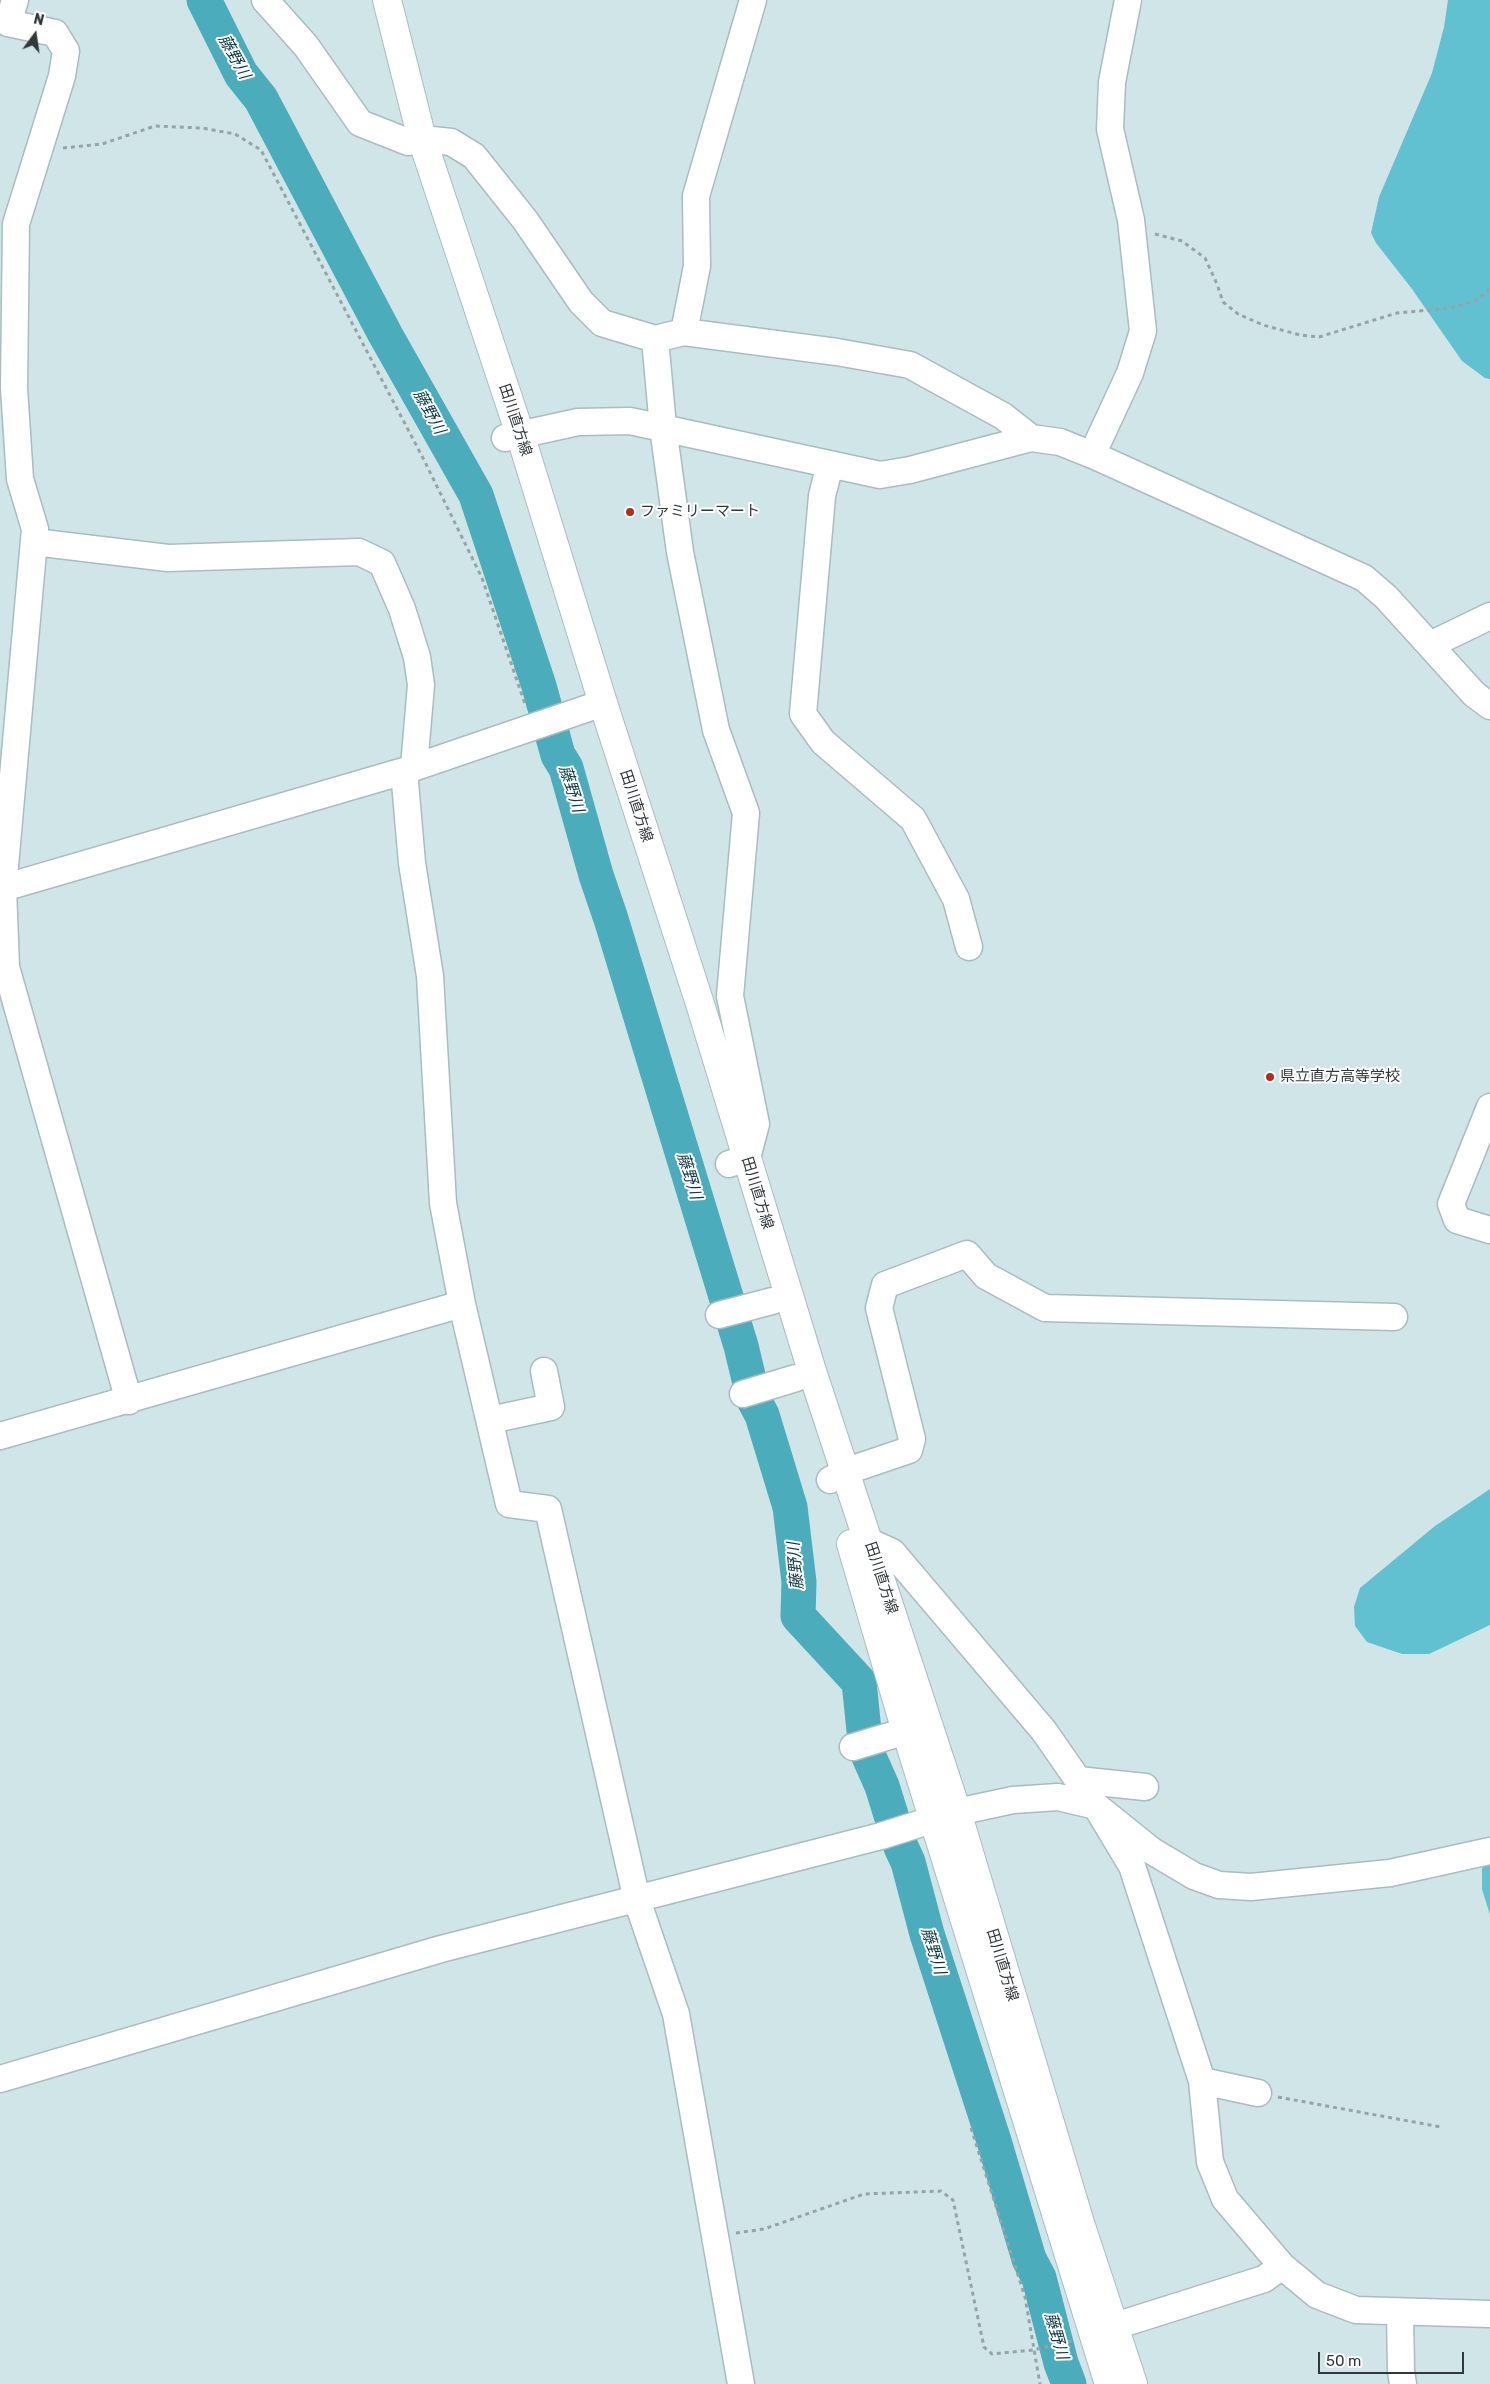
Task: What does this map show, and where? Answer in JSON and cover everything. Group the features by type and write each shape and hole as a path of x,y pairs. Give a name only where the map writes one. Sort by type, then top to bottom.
{"main road":[{"name":"田川直方線","path":"372,0 415,141 512,436 593,706 738,1161 812,1371 838,1475 851,1545 905,1731 939,1818 1080,2223 1096,2333 1110,2384"},
{"name":"田川直方線","path":"387,0 415,141"},
{"name":"田川直方線","path":"738,1161 772,1301 796,1378 838,1475 870,1542 939,1818"},
{"name":"田川直方線","path":"1096,2333 1133,2384"}],"street":[{"path":"16,0 8,23 55,33 66,51 62,76 16,224 7,325 14,388 20,479 35,529 3,888 3,967 129,1400"},
{"path":"265,0 306,46 360,123 415,141 451,142 474,156 525,220 581,302 602,323 655,338 684,332 837,352 910,365 1003,416 1031,438"},
{"path":"684,332 697,266 696,196 753,0"},
{"path":"1098,442 1130,373 1143,331 1132,231 1110,129 1112,82 1128,0"},
{"path":"655,338 663,427 680,552 716,730 746,813 730,996 756,1124 738,1161"},
{"path":"512,436 578,422 630,421 880,475 910,470 1031,438 1060,442 1095,456 1364,578 1386,597 1474,694 1490,706"},
{"path":"830,464 822,496 803,714 823,742 913,819 956,899 969,947"},
{"path":"34,542 168,558 359,552 382,563 402,609 417,657 421,686 409,769 412,863 430,976 443,1204 462,1304 509,1504 548,1509 637,1900 676,2014 741,2384"},
{"path":"1430,645 1490,616"},
{"path":"3,888 409,769 593,706"},
{"path":"1488,1119 1452,1204 1457,1220 1490,1230"},
{"path":"838,1475 908,1450 912,1439 879,1308 885,1285 967,1254 986,1276 1045,1308 1394,1317"},
{"path":"719,1315 772,1301"},
{"path":"0,1436 462,1304"},
{"path":"490,1420 551,1407 544,1371"},
{"path":"743,1394 796,1378"},
{"path":"870,1542 892,1552 1044,1731 1096,1806 1132,1866 1202,2080 1210,2162 1225,2199 1282,2266 1317,2295 1356,2310 1490,2314"},
{"path":"853,1747 905,1731"},
{"path":"1078,1780 1145,1787"},
{"path":"0,2079 441,1948 637,1900 881,1836 939,1818 1013,1800 1058,1796 1096,1806 1152,1851 1194,1876 1219,1885 1251,1887 1390,1873 1490,1851"},
{"path":"1202,2080 1258,2093"},
{"path":"1096,2333 1264,2279 1282,2266"},
{"path":"1400,2312 1403,2384"}],"path":[{"path":"41,142 66,148 102,144 155,126 202,128 235,134 261,150 423,458 482,578 533,726"},
{"path":"1132,231 1151,233 1182,241 1205,258 1217,284 1222,302 1238,314 1263,325 1310,336 1319,337 1398,313 1450,308 1475,301 1490,289"},
{"path":"1258,2093 1441,2127"},
{"path":"971,2128 1025,2297 1040,2384"},
{"path":"716,2239 764,2229 864,2194 941,2191 953,2200 984,2347 992,2354 1034,2350 1096,2333"}],"shaded area":[{"path":"1448,0 1490,0 1490,379 1485,378 1462,361 1412,289 1376,243 1371,233 1379,197 1432,73 1444,27"},
{"path":"1490,1489 1490,1625 1429,1654 1402,1654 1367,1642 1355,1626 1354,1607 1360,1588 1435,1526"},
{"path":"1490,1852 1490,1915 1482,1889 1482,1869"}],"waterway":[{"name":"藤野川","path":"204,0 241,74 261,99 385,334 476,495 539,686 558,755 566,768 596,875 741,1346 754,1400 762,1415 790,1507 799,1582 798,1616 859,1682 866,1750 882,1786 901,1847 908,1862 927,1934 994,2141 1029,2259 1039,2278 1061,2363 1069,2384"}],"place":[{"name":"ファミリーマート","path":"630,512"},
{"name":"県立直方高等学校","path":"1270,1077"}]}
